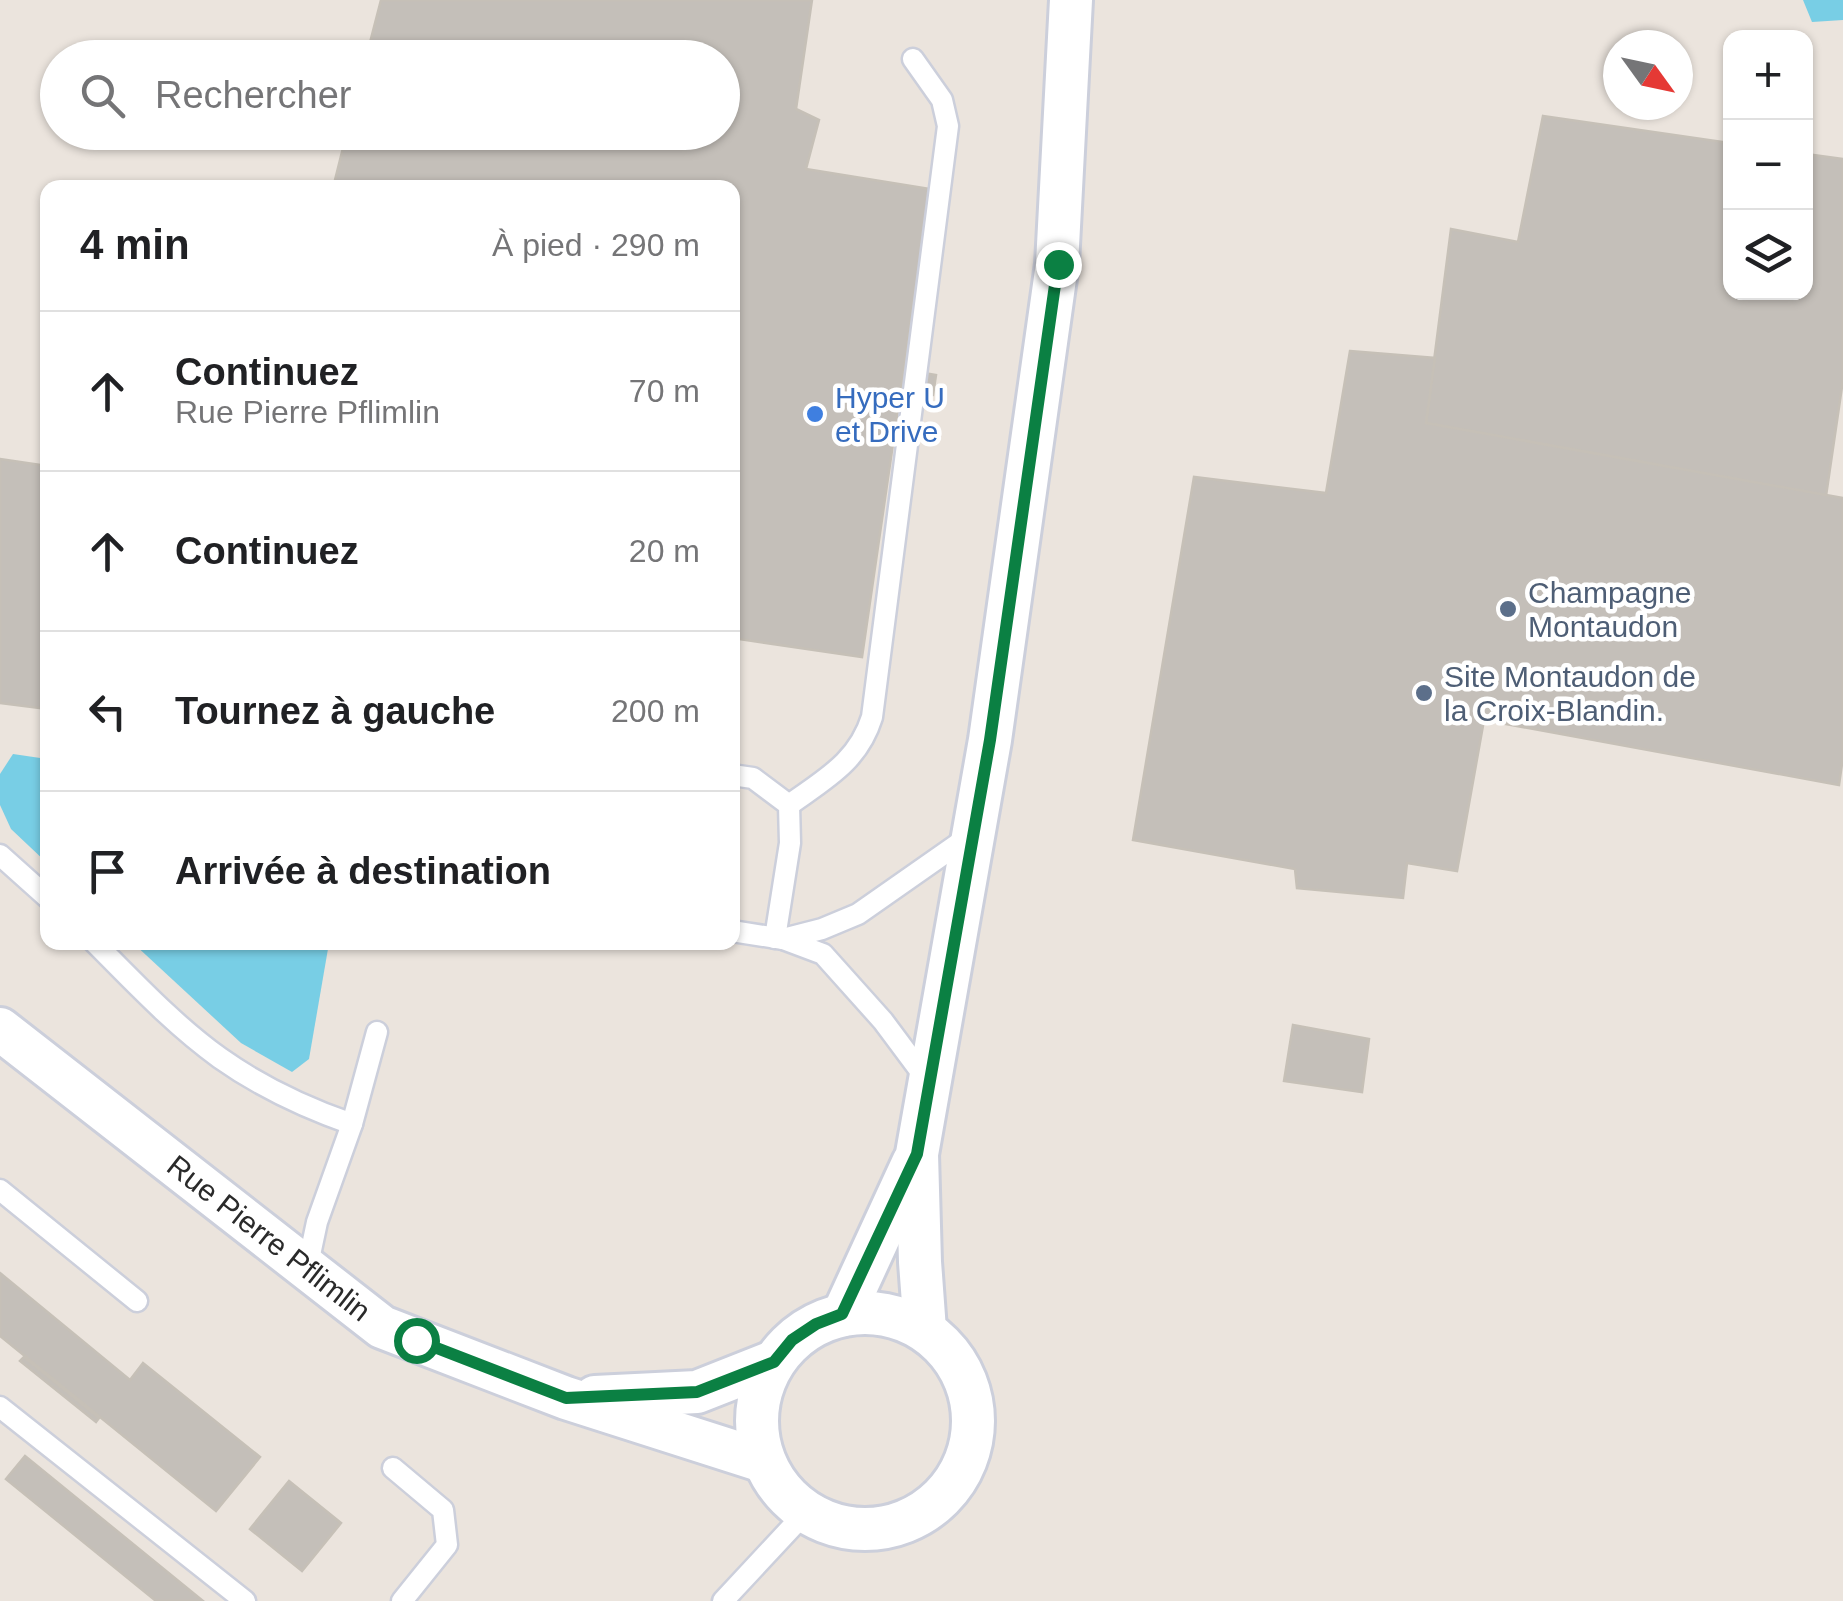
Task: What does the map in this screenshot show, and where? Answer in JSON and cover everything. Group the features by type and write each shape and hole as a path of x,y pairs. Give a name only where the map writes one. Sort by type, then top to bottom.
{"street":[{"path":"925,1330 917,1154 990,740 1058,264 1071,0"},
{"name":"Rue Pierre Pflimlin","path":"2,1034 382,1327 566,1398 763,1461"},
{"path":"842,1314 917,1154"},
{"path":"871,1312 900,1318 925,1330 952,1356 970,1390 974,1427 965,1464 944,1496 914,1519 878,1530 840,1528 805,1513 780,1490 763,1461 756,1428 760,1393 774,1362 792,1340 816,1324 842,1314 871,1312"},
{"name":"Rue Pierre Pflimlin","path":"566,1398 697,1392 774,1362"}],"lane":[{"path":"789,805 848,761 867,733 872,717 948,126 942,100 913,59"},
{"path":"740,776 753,778 789,805"},
{"path":"779,938 790,843 789,805"},
{"path":"779,938 858,914 974,833"},
{"path":"0,855 40,891"},
{"path":"740,932 779,938 823,954 883,1020 930,1084"},
{"path":"102,950 155,1003 220,1058 305,1108 352,1124"},
{"path":"307,1269 317,1222 352,1124 376,1032"},
{"path":"0,1190 137,1300"},
{"path":"0,1407 245,1601"},
{"path":"393,1468 443,1510 447,1545 402,1601"},
{"path":"723,1601 805,1513"}],"water":[{"path":"1803,0 1843,0 1843,20 1812,22"},
{"path":"13,754 40,758 40,856 11,829 0,805 0,774"},
{"path":"141,950 328,950 309,1059 292,1072 241,1043"}],"building":[{"name":"Hyper U et Drive","path":"381,0 812,0 796,109 819,120 806,169 930,189 862,657 740,639 740,180 335,180 342,150 740,150 740,40 371,40"},
{"path":"1543,116 1723,142 1723,300 1813,300 1813,155 1843,159 1843,380 1826,496 1426,423 1451,229 1518,242"},
{"name":"Champagne Montaudon","path":"1350,351 1435,358 1426,423 1843,498 1843,757 1839,785 1484,720 1457,871 1407,863 1403,898 1297,888 1295,869 1133,840 1194,477 1326,493"},
{"path":"924,373 936,375 933,395 922,394"},
{"path":"0,459 40,465 40,708 0,703"},
{"path":"1293,1025 1369,1039 1362,1092 1284,1081"},
{"path":"0,1273 130,1380 143,1363 260,1457 216,1511 0,1336"},
{"path":"24,1357 99,1418 96,1422 20,1361"},
{"path":"25,1456 203,1601 156,1601 6,1479"},
{"path":"289,1481 341,1523 302,1571 250,1529"}],"place":[{"name":"Hyper U et Drive","path":"815,414"},
{"name":"Champagne Montaudon","path":"1508,609"},
{"name":"Site Montaudon de la Croix-Blandin.","path":"1424,693"}],"route":[{"path":"416,1340 566,1398 697,1392 774,1362 792,1340 816,1324 842,1314 917,1154 990,740 1058,264"}]}
